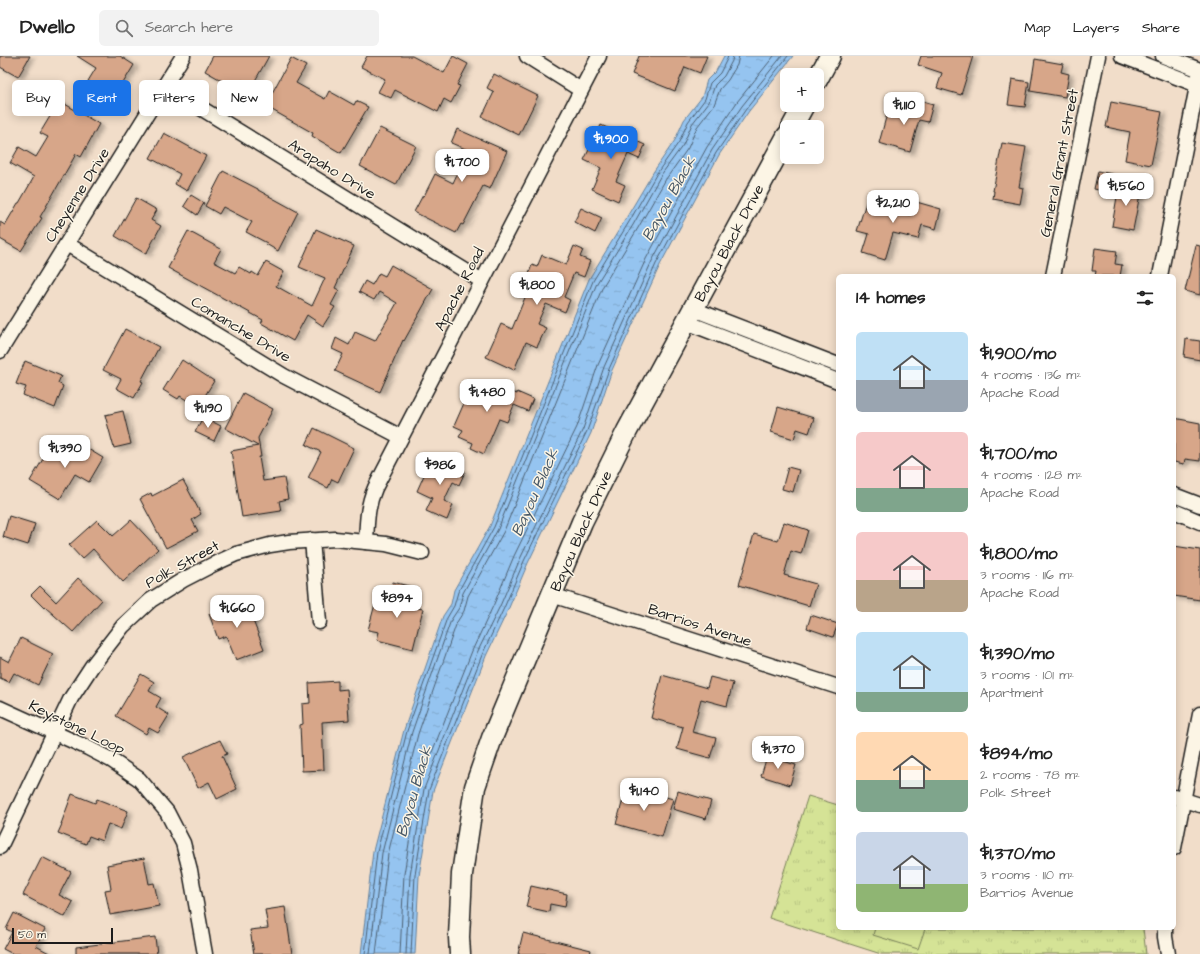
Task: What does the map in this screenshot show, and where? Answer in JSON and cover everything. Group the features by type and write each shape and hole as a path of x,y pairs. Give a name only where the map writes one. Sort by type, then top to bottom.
{"main road":[{"path":"824,68 830,56"},
{"name":"Bayou Black Drive","path":"460,954 458,937 462,874 475,787 492,738 582,522 627,431 780,149"}],"street":[{"name":"Cheyenne Drive","path":"169,80 183,56"},
{"path":"527,56 581,90"},
{"name":"Apache Road","path":"366,542 369,501 375,488 598,56"},
{"name":"General Grant Street","path":"1053,274 1098,56"},
{"path":"1122,56 1199,86"},
{"path":"1160,274 1199,86 1200,70 1163,56"},
{"name":"Arapaho Drive","path":"209,113 482,281"},
{"name":"Cheyenne Drive","path":"0,351 146,116"},
{"name":"Comanche Drive","path":"67,244 284,376 401,437"},
{"path":"690,315 836,363"},
{"path":"690,315 836,380"},
{"path":"1176,495 1200,504"},
{"path":"1176,513 1200,522"},
{"name":"Polk Street","path":"0,847 71,698 92,666 123,626 151,600 183,580 236,554 288,542 335,539 386,544 422,553"},
{"path":"312,540 319,622"},
{"name":"Barrios Avenue","path":"552,595 836,687"},
{"name":"Keystone Loop","path":"0,708 111,760 139,779 167,812 183,843 190,870 204,954"},
{"path":"1176,828 1179,798 1200,714"},
{"path":"1179,798 1200,805"},
{"path":"1165,930 1168,954"}],"green space":[{"path":"808,796 836,804 836,930 1143,930 1146,954 881,954 769,918"},
{"path":"874,930 925,930 918,949 873,935"}],"water":[{"name":"Bayou Black","path":"724,56 793,56 783,68 780,68 780,72 749,111 719,155 660,265 612,370 591,433 528,563 486,656 433,791 419,876 415,954 361,954 373,851 404,730 443,616 451,604 454,590 490,526 589,279 654,171 675,140 684,120 702,97 707,80 716,71"}],"building":[{"path":"0,56 30,56 18,77 0,67"},
{"path":"77,56 120,56 134,65 125,80 89,80 96,68"},
{"path":"213,56 269,56 255,80 221,80 205,71"},
{"path":"367,56 412,56 444,73 453,56 468,64 457,85 460,86 451,103 444,99 438,112 395,90 391,98 378,92 385,79 361,67"},
{"path":"639,56 707,56 700,73 685,67 675,91 632,74"},
{"path":"921,56 973,56 961,95 937,88 942,73 918,65"},
{"path":"291,58 306,66 296,83 325,99 329,91 354,105 356,101 368,107 341,153 312,136 313,133 273,110 273,91"},
{"path":"1035,59 1063,64 1061,72 1069,74 1065,97 1030,91"},
{"path":"494,74 538,96 519,135 482,117 494,92 487,88"},
{"path":"1012,79 1029,82 1025,107 1008,105"},
{"path":"916,99 933,104 928,122 919,120 910,152 879,143 888,110 910,117"},
{"path":"1111,102 1162,112 1151,165 1125,160 1130,132 1106,127"},
{"path":"65,104 73,109 73,116 85,116 99,124 81,157 76,154 40,217 42,218 21,251 0,239 0,222 5,225 34,177 10,163 19,147 36,157 48,137 40,133 50,116 65,116"},
{"path":"601,125 645,145 639,159 628,154 616,181 625,185 618,201 592,189 601,168 584,160"},
{"path":"380,128 416,146 396,185 360,166"},
{"path":"457,129 507,151 490,189 483,186 463,225 461,224 456,233 414,212 435,174 453,183 468,150 451,143"},
{"path":"164,133 206,156 187,191 175,184 180,174 150,158"},
{"path":"1002,143 1026,147 1019,187 1023,188 1020,204 993,199 993,191"},
{"path":"223,171 298,212 278,251 266,244 267,243 246,232 252,222 223,207 219,214 205,206"},
{"path":"1098,171 1116,175 1112,193 1094,189"},
{"path":"1119,185 1141,189 1133,230 1112,226"},
{"path":"869,193 886,198 883,208 910,215 913,201 941,209 936,229 922,225 918,239 893,233 885,260 863,253 869,234 857,231"},
{"path":"191,195 204,203 197,215 184,206"},
{"path":"136,198 157,210 151,220 161,226 146,254 115,236"},
{"path":"581,208 602,218 595,233 574,222"},
{"path":"316,229 354,246 335,288 339,290 331,305 335,307 323,326 307,315 293,341 261,323 263,320 168,268 188,231 221,249 214,262 235,273 239,267 258,276 266,262 284,272 276,286 312,306 325,278 299,267"},
{"path":"1196,245 1200,246 1200,295 1185,291"},
{"path":"574,246 583,250 580,257 590,261 584,277 574,273 564,297 570,300 565,312 546,304 537,324 546,328 537,347 526,342 514,370 486,357 501,324 512,329 526,295 523,294 530,279 527,278 532,265 537,267 542,255 566,265"},
{"path":"1095,248 1117,251 1115,264 1122,265 1120,274 1095,274 1096,271 1092,271"},
{"path":"391,265 433,289 404,341 403,340 380,392 335,371 343,354 332,349 336,338 349,345 355,332 375,341 397,303 379,292 374,300 359,292 365,281 372,285 379,273 385,276"},
{"path":"125,329 159,347 134,398 116,388 121,379 103,370"},
{"path":"1186,339 1200,341 1200,360 1184,357"},
{"path":"182,360 214,381 198,407 180,396 178,399 163,390"},
{"path":"25,361 61,376 58,383 63,386 55,408 23,395 26,387 16,384"},
{"path":"490,383 533,399 528,411 514,405 507,422 499,419 484,454 471,448 473,443 459,437 463,430 454,426 472,385 487,392"},
{"path":"243,393 273,409 258,438 261,457 259,457 263,481 284,478 288,499 279,501 281,511 242,517 231,451 258,446 225,428"},
{"path":"778,407 814,418 809,433 797,429 794,439 771,432"},
{"path":"123,411 131,444 114,448 105,415"},
{"path":"203,417 221,426 214,441 195,432"},
{"path":"1176,418 1200,423 1200,461 1185,459 1184,464 1176,462"},
{"path":"314,428 354,448 338,482 332,479 328,488 308,478 321,452 306,445"},
{"path":"53,442 77,456 83,446 103,458 89,482 75,474 60,499 30,481"},
{"path":"432,457 465,472 459,485 453,482 444,501 453,505 447,520 426,511 432,498 417,491"},
{"path":"788,467 799,470 793,492 782,489"},
{"path":"183,480 201,514 192,520 198,531 166,548 140,499 151,493 152,496"},
{"path":"9,516 35,524 28,545 3,537"},
{"path":"97,520 113,536 131,520 158,549 123,582 93,549 82,559 69,545"},
{"path":"784,522 808,530 801,554 791,551 784,575 816,584 809,606 739,585 754,534 778,541"},
{"path":"1176,546 1200,550 1200,600 1176,596"},
{"path":"78,578 102,600 73,632 31,595 40,586 56,602"},
{"path":"393,582 412,587 408,606 423,609 413,649 377,640 379,632 368,630 375,604 387,607"},
{"path":"245,600 264,649 236,660 226,636 218,639 209,614"},
{"path":"811,615 836,623 836,629 833,637 807,628"},
{"path":"21,638 53,654 38,685 14,673 9,682 0,678 0,657 9,662"},
{"path":"141,674 154,682 149,691 161,698 156,707 169,715 158,733 149,728 146,734 116,716"},
{"path":"662,675 707,688 710,677 733,683 727,706 701,699 692,732 716,738 710,758 677,749 683,727 651,718"},
{"path":"338,681 338,690 347,689 349,720 322,722 324,770 302,771 300,725 303,724 302,704 310,703 309,683"},
{"path":"220,740 227,754 222,756 237,789 217,799 209,782 198,788 183,757"},
{"path":"767,756 796,765 790,785 761,776"},
{"path":"627,786 673,799 662,837 616,824"},
{"path":"678,791 711,801 706,819 673,809"},
{"path":"72,794 95,803 97,799 128,811 121,829 108,824 102,841 89,836 86,844 58,833"},
{"path":"42,857 71,872 59,895 73,902 65,917 23,895"},
{"path":"144,858 149,884 154,883 159,906 110,915 105,890 111,889 107,865"},
{"path":"531,886 567,894 565,907 550,904 549,912 526,907"},
{"path":"285,907 292,954 254,954 250,930 268,928 265,910"},
{"path":"14,913 45,929 36,946 51,954 13,954 3,949 12,932 6,929"},
{"path":"523,933 591,950 590,954 518,954"},
{"path":"155,937 157,954 76,954 76,947"}]}
